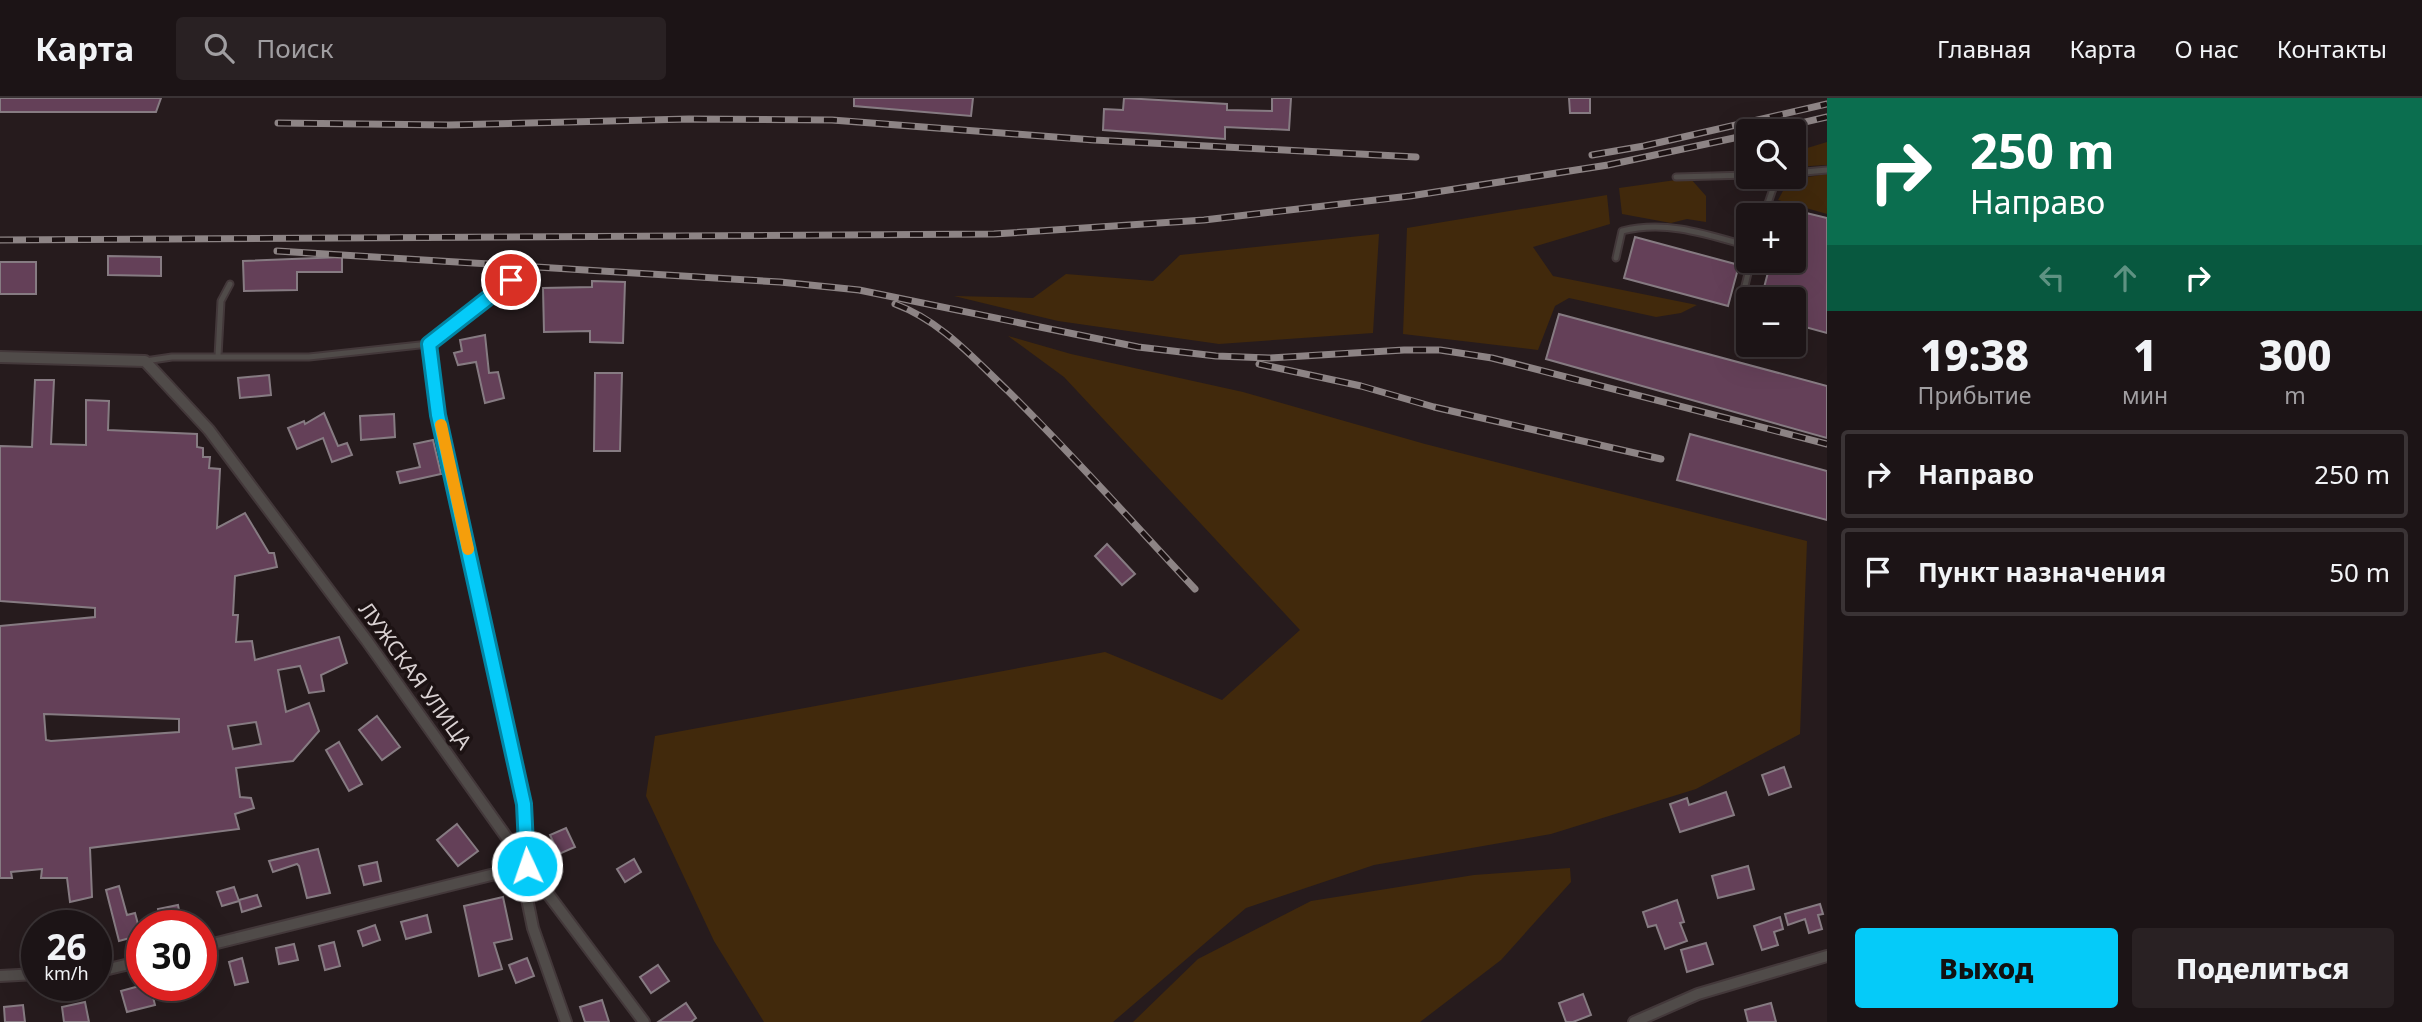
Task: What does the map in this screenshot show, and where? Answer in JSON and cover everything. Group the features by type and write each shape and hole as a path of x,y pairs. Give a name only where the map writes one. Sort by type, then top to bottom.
{"street":[{"path":"429,344 438,415 524,804 527,866 525,890 533,928 566,1022"},
{"path":"0,357 145,361"},
{"name":"ЛУЖСКАЯ УЛИЦА","path":"145,361 217,441 367,641 527,866 644,1022"},
{"path":"217,943 527,866"},
{"path":"1634,1022 1698,994 1827,956"},
{"path":"0,976 21,975"}],"lane":[{"path":"1806,172 1827,170"},
{"path":"1676,177 1736,175"},
{"path":"1616,258 1622,231 1643,225 1684,228 1736,243"},
{"path":"145,361 173,357 309,356 429,344 511,280"},
{"path":"218,356 221,301 230,284"}],"shaded area":[{"path":"1827,142 1827,165 1806,166 1806,148"},
{"path":"1827,174 1827,214 1806,208 1806,203 1778,200 1784,189 1806,189 1806,177"},
{"path":"1690,178 1706,196 1706,222 1687,219 1671,223 1622,214 1619,188"},
{"path":"1607,195 1610,224 1533,247 1553,276 1697,305 1681,313 1656,317 1569,298 1555,306 1538,350 1403,334 1407,228"},
{"path":"1379,234 1373,333 1219,344 1058,321 954,296 1033,298 1066,274 1153,281 1180,255"},
{"path":"1008,336 1071,354 1243,392 1425,444 1807,541 1800,734 1696,789 1551,834 1374,865 1246,908 1113,1022 764,1022 714,941 646,796 655,736 1105,652 1222,700 1300,630 1064,377"},
{"path":"1570,868 1571,882 1501,960 1420,1022 1133,1022 1198,959 1311,901 1474,875"}],"building":[{"path":"0,98 161,98 156,112 0,112"},
{"path":"854,98 973,98 971,116 854,106"},
{"path":"1124,98 1227,104 1227,110 1272,111 1272,98 1291,98 1289,130 1225,127 1225,139 1103,130 1104,109 1123,110"},
{"path":"1569,98 1590,98 1590,113 1570,113"},
{"path":"1806,213 1827,218 1827,333 1806,327 1806,287 1764,287 1768,273 1806,273"},
{"path":"1635,237 1736,264 1737,273 1728,306 1624,278"},
{"path":"108,256 161,257 161,276 108,275"},
{"path":"342,257 342,272 297,272 297,290 244,291 243,261"},
{"path":"0,262 36,262 36,294 0,294"},
{"path":"592,281 625,282 623,343 590,342 590,331 544,332 543,288 592,287"},
{"path":"1559,314 1827,386 1827,438 1546,359"},
{"path":"485,335 489,373 498,372 504,398 485,403 476,362 458,365 454,353 462,351 460,340"},
{"path":"595,373 622,373 620,451 594,451"},
{"path":"269,375 271,395 240,398 238,378"},
{"path":"35,380 54,380 51,444 86,445 86,400 109,401 108,430 197,434 197,447 203,448 203,457 210,457 209,468 220,469 217,528 245,513 269,553 274,553 277,567 235,576 233,615 238,615 236,642 252,641 255,660 339,637 347,663 321,675 324,691 309,693 300,666 278,670 286,712 309,703 319,731 293,761 236,768 240,797 251,798 254,808 235,814 239,829 90,848 92,897 70,902 67,878 41,878 42,869 11,872 12,878 0,878 0,626 95,617 95,608 0,601 0,446 32,447","holes":["44,714 179,719 179,732 51,741 46,740","256,722 261,744 233,749 228,726"]},
{"path":"324,413 338,446 347,443 352,455 332,462 323,438 297,449 288,428 304,421 305,424"},
{"path":"394,414 395,437 361,440 360,416"},
{"path":"1690,434 1827,471 1827,520 1677,480"},
{"path":"433,440 441,474 400,483 397,472 420,467 414,444"},
{"path":"1107,544 1135,574 1122,585 1095,556"},
{"path":"377,716 400,747 382,760 359,730"},
{"path":"339,742 362,784 349,791 326,750"},
{"path":"1784,767 1791,787 1769,795 1762,775"},
{"path":"1726,792 1734,815 1680,832 1670,804 1687,798 1689,805"},
{"path":"457,824 478,851 458,866 437,840"},
{"path":"566,828 575,847 559,854 550,835"},
{"path":"318,849 330,893 307,898 297,864 273,872 269,861"},
{"path":"634,859 641,872 625,882 617,869"},
{"path":"377,862 381,881 364,885 359,866"},
{"path":"1748,866 1754,889 1718,898 1712,876"},
{"path":"119,886 126,911 126,939 119,941 106,890"},
{"path":"234,887 239,901 222,906 217,892"},
{"path":"257,895 261,906 242,912 239,900"},
{"path":"503,897 512,939 494,943 502,969 479,976 464,906"},
{"path":"1677,900 1684,922 1680,923 1687,941 1665,949 1656,925 1648,927 1643,912"},
{"path":"1820,904 1823,914 1818,915 1822,929 1809,933 1805,919 1788,925 1785,914"},
{"path":"178,905 179,910 158,910"},
{"path":"427,915 431,932 406,939 401,922"},
{"path":"1780,917 1783,929 1774,932 1778,945 1762,950 1754,926"},
{"path":"375,925 380,940 363,946 358,931"},
{"path":"334,942 340,966 325,970 319,946"},
{"path":"1706,943 1713,964 1687,972 1681,950"},
{"path":"294,944 298,960 279,964 276,948"},
{"path":"242,958 248,982 235,985 229,962"},
{"path":"527,958 534,976 516,983 509,965"},
{"path":"658,965 669,981 651,993 640,977"},
{"path":"126,990 126,1001 154,1001 155,1005 127,1012 121,991"},
{"path":"1583,994 1591,1015 1566,1022 1559,1003"},
{"path":"602,1000 609,1022 585,1022 580,1007"},
{"path":"85,1002 89,1022 64,1022 62,1007"},
{"path":"686,1003 696,1018 691,1022 658,1022"},
{"path":"1771,1003 1776,1022 1748,1022 1745,1010"},
{"path":"23,1005 25,1022 5,1022 4,1007"}],"railway":[{"path":"1592,155 1644,146 1827,104"},
{"path":"1806,122 1827,117"},
{"path":"278,123 449,125 689,119 832,120 1094,140 1416,157"},
{"path":"0,240 994,234 1204,220 1410,196 1608,165 1736,138"},
{"path":"277,251 780,282 859,290 1138,347 1216,356 1269,358 1440,350 1492,358 1827,444"},
{"path":"895,304 927,320 969,353 1056,440 1195,589"},
{"path":"1259,364 1661,459"}],"slow traffic":[{"path":"441,425 468,549"}],"route":[{"path":"511,280 429,344 438,415 524,804 527,866"}]}
